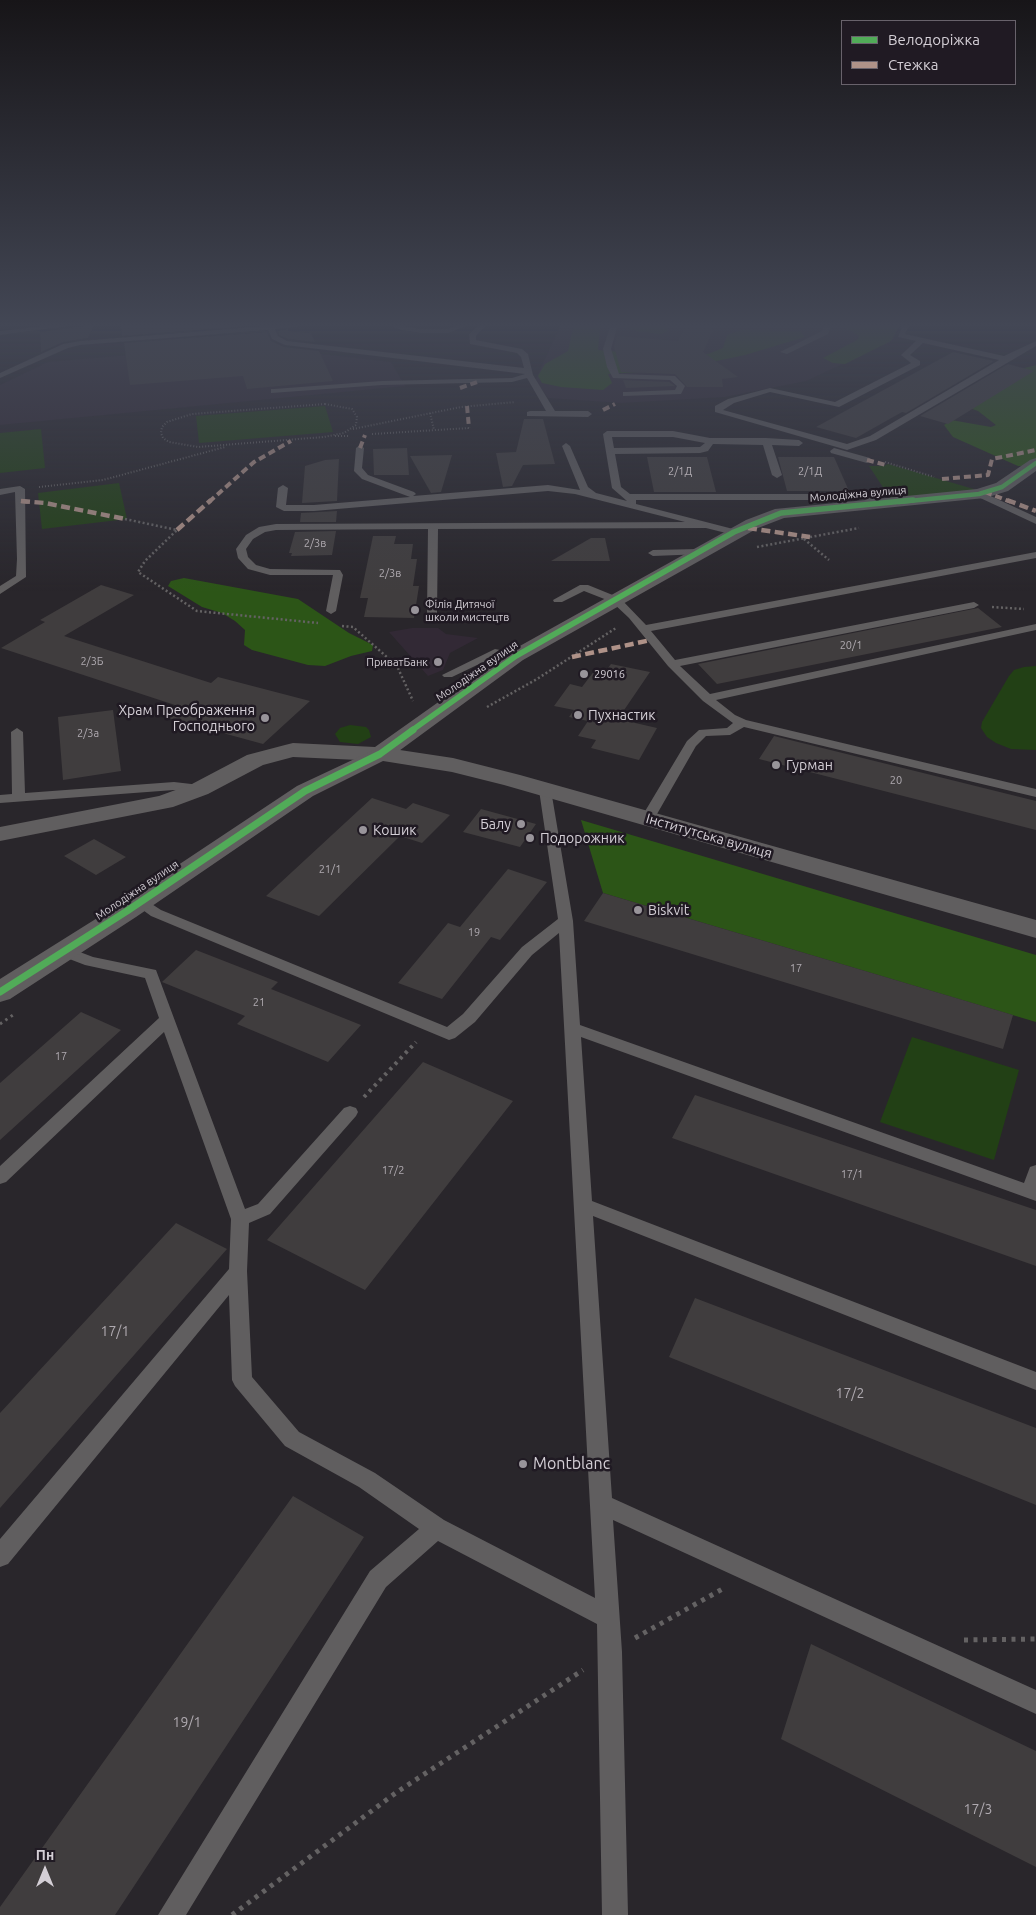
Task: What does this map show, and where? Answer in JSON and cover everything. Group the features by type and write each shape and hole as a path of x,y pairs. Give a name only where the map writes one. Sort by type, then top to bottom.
{"street":[{"name":"Молодіжна вулиця","path":"0,992 305,791 380,754 516,656 734,532 781,513 979,494 1002,487 1036,463"},
{"name":"Інститутська вулиця","path":"0,834 165,802 200,789 255,760 293,750 380,754 452,765 648,818 1036,929"}],"lane":[{"path":"724,413 847,447 873,438 914,413"},
{"path":"530,414 588,414"},
{"path":"642,508 625,497 617,488 607,433 673,434 710,441 792,441 867,460"},
{"path":"609,450 700,450 705,449 710,441"},
{"path":"766,441 777,475"},
{"path":"566,446 584,488 594,495"},
{"path":"360,448 358,470 365,477 400,492 423,497"},
{"path":"284,488 281,507 284,508 314,508 423,497 548,488 594,495 734,532"},
{"path":"0,492 20,489 21,576 0,590"},
{"path":"979,494 1036,521"},
{"path":"625,497 874,497"},
{"path":"331,611 338,575 336,572 270,572 252,567 243,558 241,549 249,536 262,529 276,527 705,525"},
{"path":"432,613 433,527"},
{"path":"653,553 699,552"},
{"path":"642,629 1036,555"},
{"path":"558,600 584,586 616,600 633,616 672,664 731,718 783,734 1036,793"},
{"path":"672,664 974,605"},
{"path":"707,698 1036,627"},
{"path":"448,675 495,652 516,656"},
{"path":"648,818 691,744 703,733 730,731 742,722"},
{"path":"17,732 19,796"},
{"path":"0,799 19,796 174,786 200,789"},
{"path":"545,790 566,922 573,1028 610,1652 615,1915"},
{"path":"139,902 156,913 449,1034 470,1018 527,950 566,922"},
{"path":"64,950 90,961 151,974 240,1219 238,1271 242,1380 292,1438 367,1480 436,1528 608,1617"},
{"path":"0,1177 168,1018"},
{"path":"573,1028 1034,1193 1036,1172"},
{"path":"240,1219 264,1208 350,1112"},
{"path":"583,1205 1036,1381"},
{"path":"0,1556 238,1271"},
{"path":"601,1504 1036,1702"},
{"path":"171,1915 378,1579 436,1528"}],"path":[{"path":"200,413 174,418 162,427 163,438 169,442 199,446 348,436"},
{"path":"352,429 358,422 358,417 355,413"},
{"path":"324,437 352,429 428,413"},
{"path":"430,413 434,430"},
{"path":"365,435 469,428"},
{"path":"20,489 103,480 233,445"},
{"path":"196,455 199,446"},
{"path":"879,460 942,479"},
{"path":"125,519 176,530 145,561 138,572 197,611 325,624"},
{"path":"756,548 859,528"},
{"path":"804,538 829,560"},
{"path":"974,605 1027,610"},
{"path":"334,625 353,627 397,666 415,704"},
{"path":"350,1112 430,1026"},
{"path":"232,1915 398,1792 610,1652 752,1572"},
{"path":"959,1640 1036,1639"}],"shaded area":[{"path":"0,413 121,413 0,425"},
{"path":"412,628 438,628 446,634 478,638 450,653 443,670 428,676 389,632"}],"green space":[{"path":"230,413 327,413 333,432 199,443 196,416"},
{"path":"981,413 1036,413 1036,462 1032,466 1018,466 953,437 944,425 951,420 991,427 996,425"},
{"path":"41,429 45,468 0,473 0,433"},
{"path":"888,464 984,492 892,501 869,466 884,466"},
{"path":"119,483 127,519 42,529 38,493"},
{"path":"184,578 298,599 349,633 373,645 372,651 351,656 325,666 308,665 252,650 244,645 245,630 235,621 222,613 202,607 168,586 171,581"},
{"path":"1036,666 1036,750 1011,749 996,743 987,737 981,728 982,722 1014,670"},
{"path":"350,725 366,727 371,737 358,744 340,742 335,734 340,728"},
{"path":"581,820 1036,955 1036,1022 603,893"},
{"path":"912,1037 1019,1070 994,1160 880,1122"}],"building":[{"path":"841,413 900,413 856,438 816,427"},
{"path":"924,413 965,413 948,424 920,416"},
{"path":"524,419 543,419 555,464 523,465 512,486 503,487 496,453 516,452"},
{"path":"407,448 409,475 374,475 373,449"},
{"path":"452,455 441,492 431,493 410,456"},
{"path":"647,457 707,457 716,492 654,492"},
{"path":"778,457 834,457 849,491 787,491"},
{"path":"339,459 337,501 302,503 305,466 325,460"},
{"path":"337,511 336,522 300,522 301,513"},
{"path":"336,531 332,555 291,556 292,553 289,553 295,532"},
{"path":"373,536 396,536 394,544 413,544 411,559 417,559 413,586 419,586 414,618 364,617 368,598 360,598"},
{"path":"591,538 605,538 610,561 551,561"},
{"path":"101,585 134,595 64,636 211,683 218,677 310,701 263,744 168,718 181,707 1,648 45,622 40,620"},
{"path":"978,608 1002,627 717,684 698,664"},
{"path":"611,664 650,672 618,719 657,728 639,760 591,748 596,740 578,736 588,721 569,717 574,710 554,706 570,684 582,687 595,670 605,672"},
{"path":"113,710 121,771 63,780 58,717"},
{"path":"774,736 1036,801 1036,830 759,759"},
{"path":"372,798 406,809 413,803 450,815 422,843 400,836 319,916 266,896"},
{"path":"481,809 536,824 520,847 463,832"},
{"path":"94,839 126,857 96,875 64,856"},
{"path":"508,869 547,882 500,940 491,937 442,999 398,983 448,923 460,927"},
{"path":"603,893 1013,1015 1003,1049 584,921"},
{"path":"196,950 278,982 271,989 361,1025 328,1062 237,1024 245,1016 162,982"},
{"path":"81,1012 121,1030 0,1140 0,1083"},
{"path":"423,1062 513,1101 365,1290 267,1240"},
{"path":"695,1095 1036,1210 1036,1266 672,1138"},
{"path":"176,1223 227,1249 0,1508 0,1413"},
{"path":"695,1298 1036,1428 1036,1505 669,1357"},
{"path":"293,1496 364,1537 115,1915 0,1915 0,1907"},
{"path":"811,1644 1036,1751 1036,1867 781,1739"}],"marked path":[{"path":"468,413 469,428"},
{"path":"360,448 365,435"},
{"path":"177,530 254,462 291,441"},
{"path":"942,479 988,475 992,459 1036,450"},
{"path":"867,460 886,465"},
{"path":"985,492 1036,511"},
{"path":"21,501 45,503 125,519"},
{"path":"748,528 810,537"},
{"path":"572,657 651,640"}],"cycle path":[{"path":"0,992 127,911 305,791 380,754 516,656 734,532 781,513 979,494 1002,487 1036,463"}],"place":[{"name":"Філія Дитячої школи мистецтв","path":"415,610"},
{"name":"ПриватБанк","path":"438,662"},
{"name":"29016","path":"584,674"},
{"name":"Пухнастик","path":"578,715"},
{"name":"Храм Преображення Господнього","path":"265,718"},
{"name":"Гурман","path":"776,765"},
{"name":"Балу","path":"521,824"},
{"name":"Кошик","path":"363,830"},
{"name":"Подорожник","path":"530,838"},
{"name":"Biskvit","path":"638,910"},
{"name":"Montblanc","path":"523,1464"}]}
